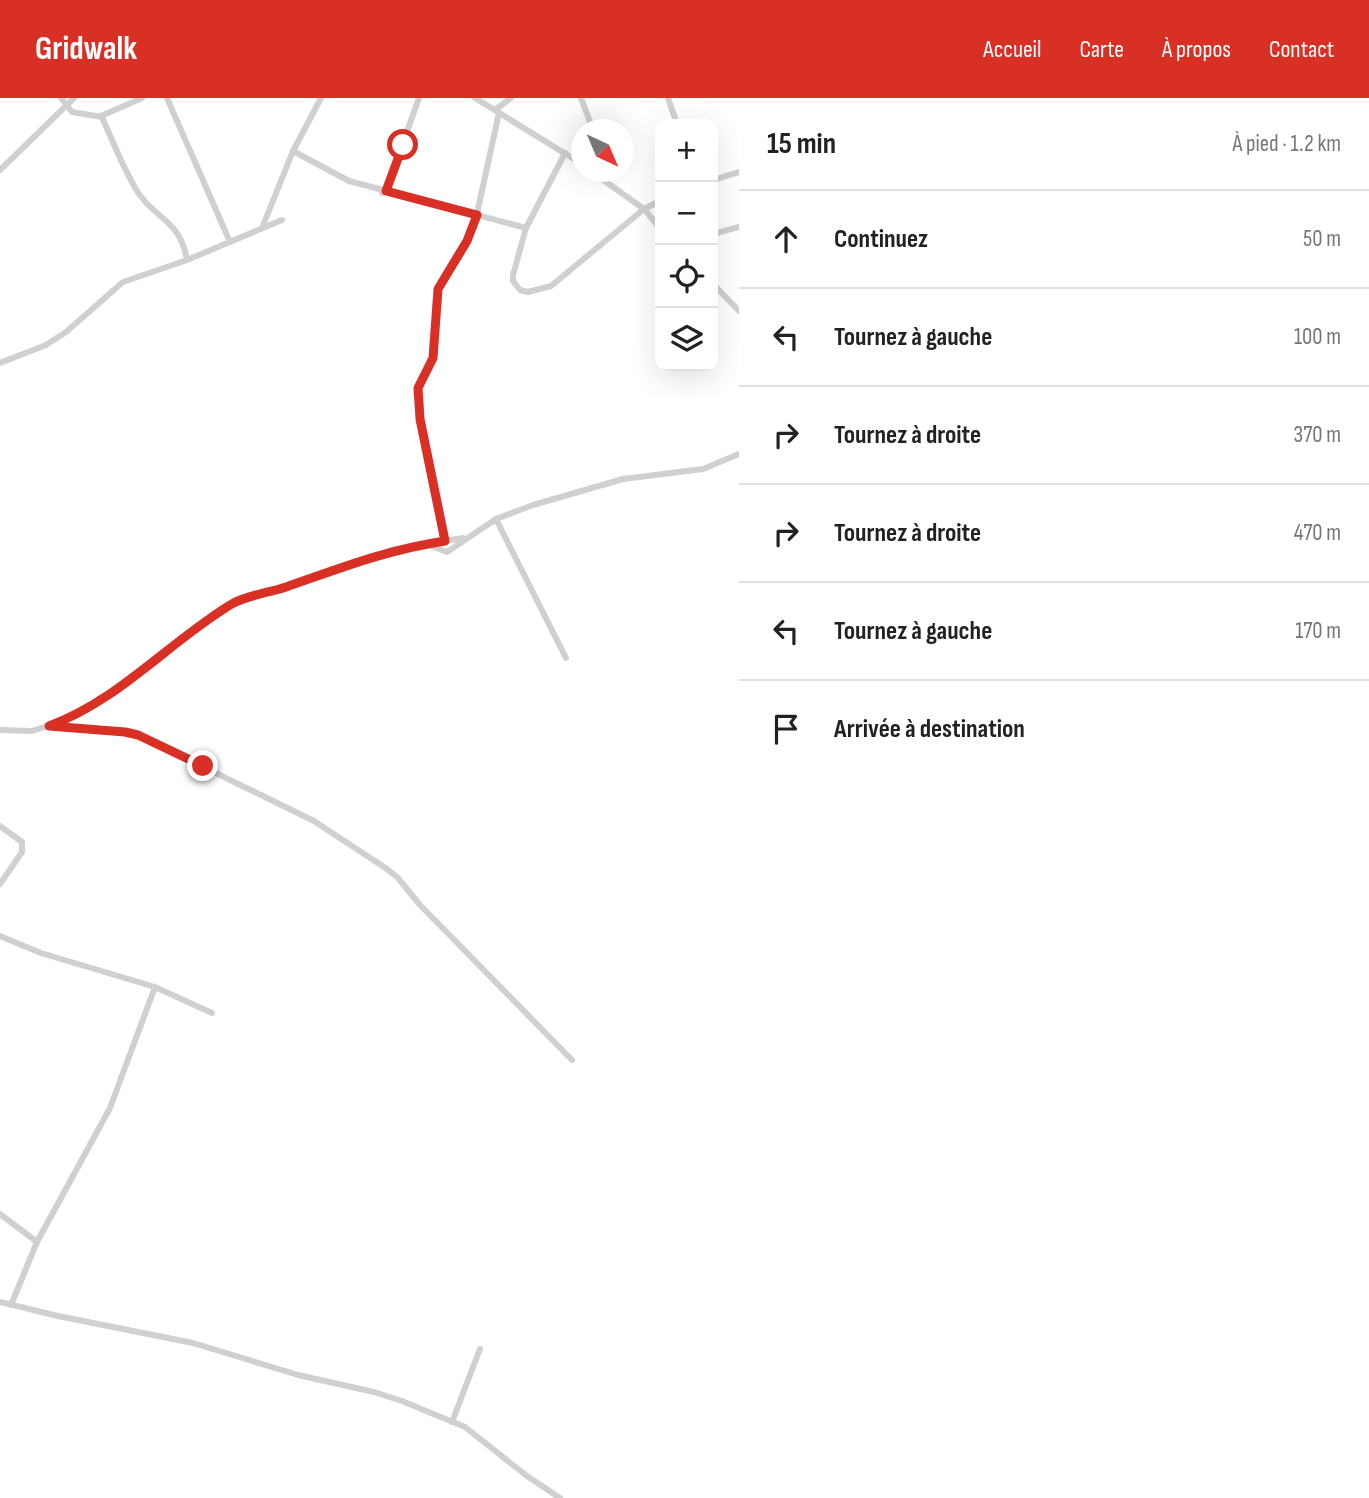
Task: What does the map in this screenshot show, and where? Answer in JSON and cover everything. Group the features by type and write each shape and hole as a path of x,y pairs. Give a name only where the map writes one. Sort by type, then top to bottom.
{"street":[{"path":"61,98 74,113 101,116 142,98"},
{"path":"0,170 74,98"},
{"path":"167,98 230,242"},
{"path":"262,228 293,152 321,98"},
{"path":"384,192 419,98"},
{"path":"475,98 571,157"},
{"path":"445,541 420,419 418,388 433,358 438,289 467,241 477,215 497,112 511,98"},
{"path":"581,98 589,119"},
{"path":"668,98 675,119"},
{"path":"101,116 137,191 176,230 184,245 187,260"},
{"path":"293,152 349,181 526,228"},
{"path":"565,153 526,228 513,275 513,281 520,290 528,292 558,282 644,209 655,204"},
{"path":"718,178 739,172"},
{"path":"608,182 644,209 655,222"},
{"path":"0,363 46,345 66,332 120,284 187,260 282,220"},
{"path":"718,233 739,227"},
{"path":"718,289 739,311"},
{"path":"426,544 447,552 465,537 496,519 533,505 623,480 703,470 739,454"},
{"path":"496,519 566,658"},
{"path":"0,730 32,731 65,720 108,696 231,604 392,550 465,537"},
{"path":"49,726 138,735 314,821 398,878 420,905 572,1060"},
{"path":"0,826 22,842 22,852 0,884"},
{"path":"0,936 41,953 155,987 212,1013"},
{"path":"11,1305 37,1242 110,1108 155,987"},
{"path":"0,1214 37,1242"},
{"path":"0,1302 193,1343 298,1375 374,1392 465,1427 527,1476 560,1498"},
{"path":"452,1422 480,1349"}],"route":[{"path":"203,766 138,735 49,726 108,696 169,648 237,601 288,587 352,562 392,550 445,541 420,419 418,388 433,358 438,289 467,241 477,215 386,191 403,145"}]}
